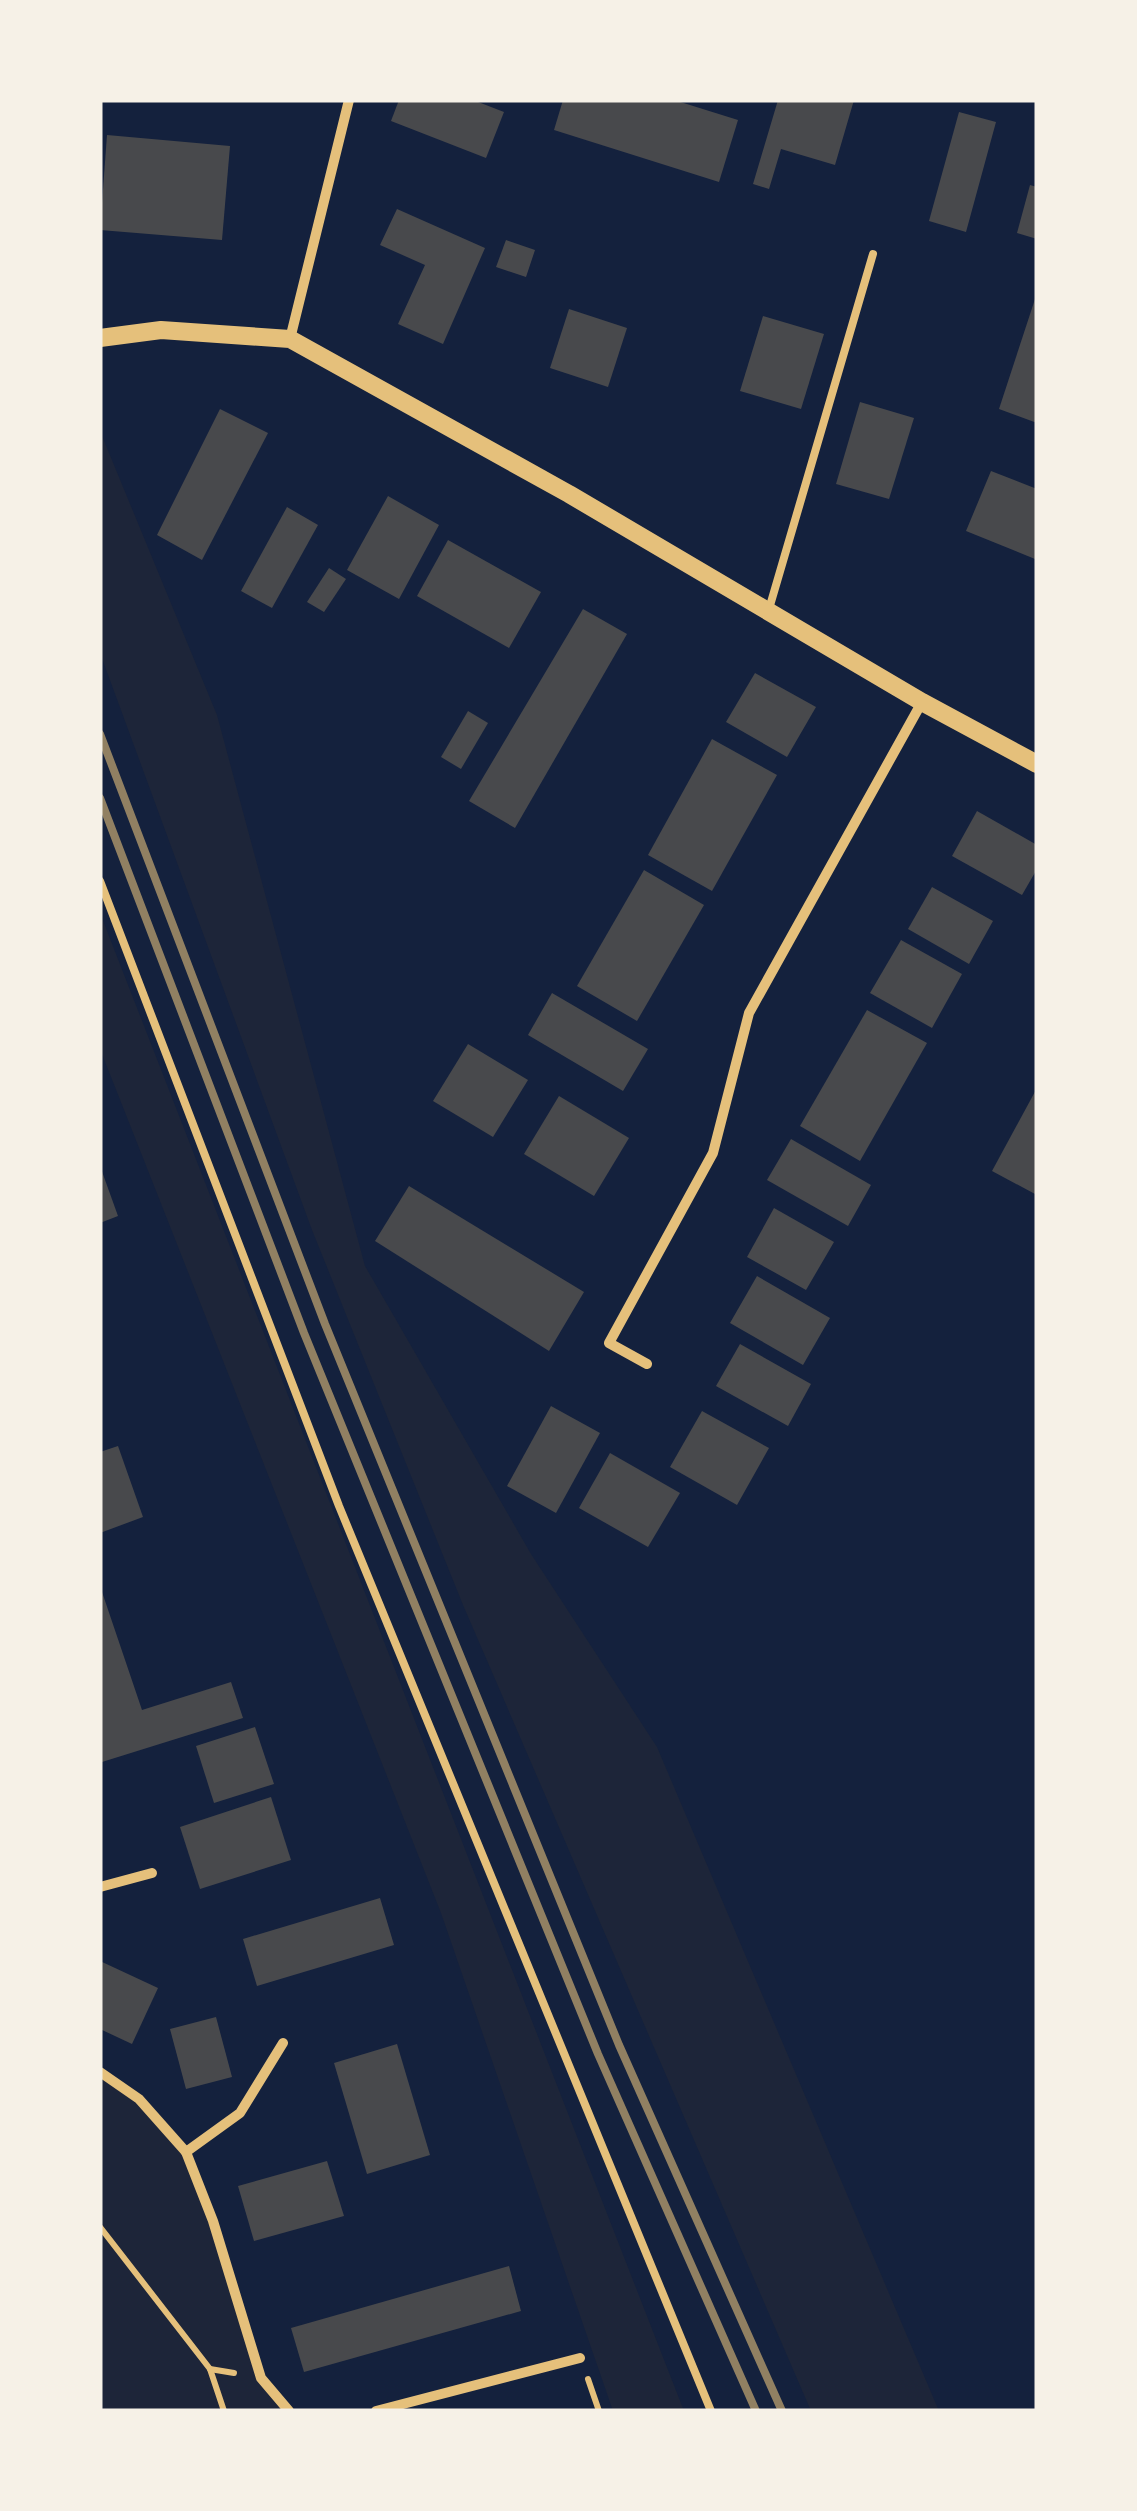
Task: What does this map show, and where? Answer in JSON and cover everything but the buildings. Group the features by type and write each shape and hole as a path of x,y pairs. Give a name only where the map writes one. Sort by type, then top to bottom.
{"street":[{"path":"290,339 350,100"},
{"path":"100,338 161,330 290,339 1037,764"},
{"path":"646,1364 609,1342 713,1154 749,1013 922,702"},
{"path":"100,1886 152,1873"},
{"path":"186,2152 240,2114 283,2043"},
{"path":"100,2072 139,2098 186,2152 213,2221 261,2378 289,2411"},
{"path":"376,2411 580,2358"}],"lane":[{"path":"768,609 873,254"},
{"path":"100,880 339,1506 712,2411"}],"path":[{"path":"100,2227 210,2369 224,2411"}],"shaded area":[{"path":"100,431 217,715 365,1266 531,1554 657,1747 939,2411 811,2411 463,1605 312,1230 100,653"},
{"path":"100,913 684,2411 613,2411 441,1913 100,1049"},
{"path":"100,2072 139,2099 186,2152 261,2378 289,2411 100,2411"}],"railway":[{"path":"100,734 325,1324 619,2045 782,2411"},
{"path":"100,798 304,1333 598,2054 756,2411"}]}
